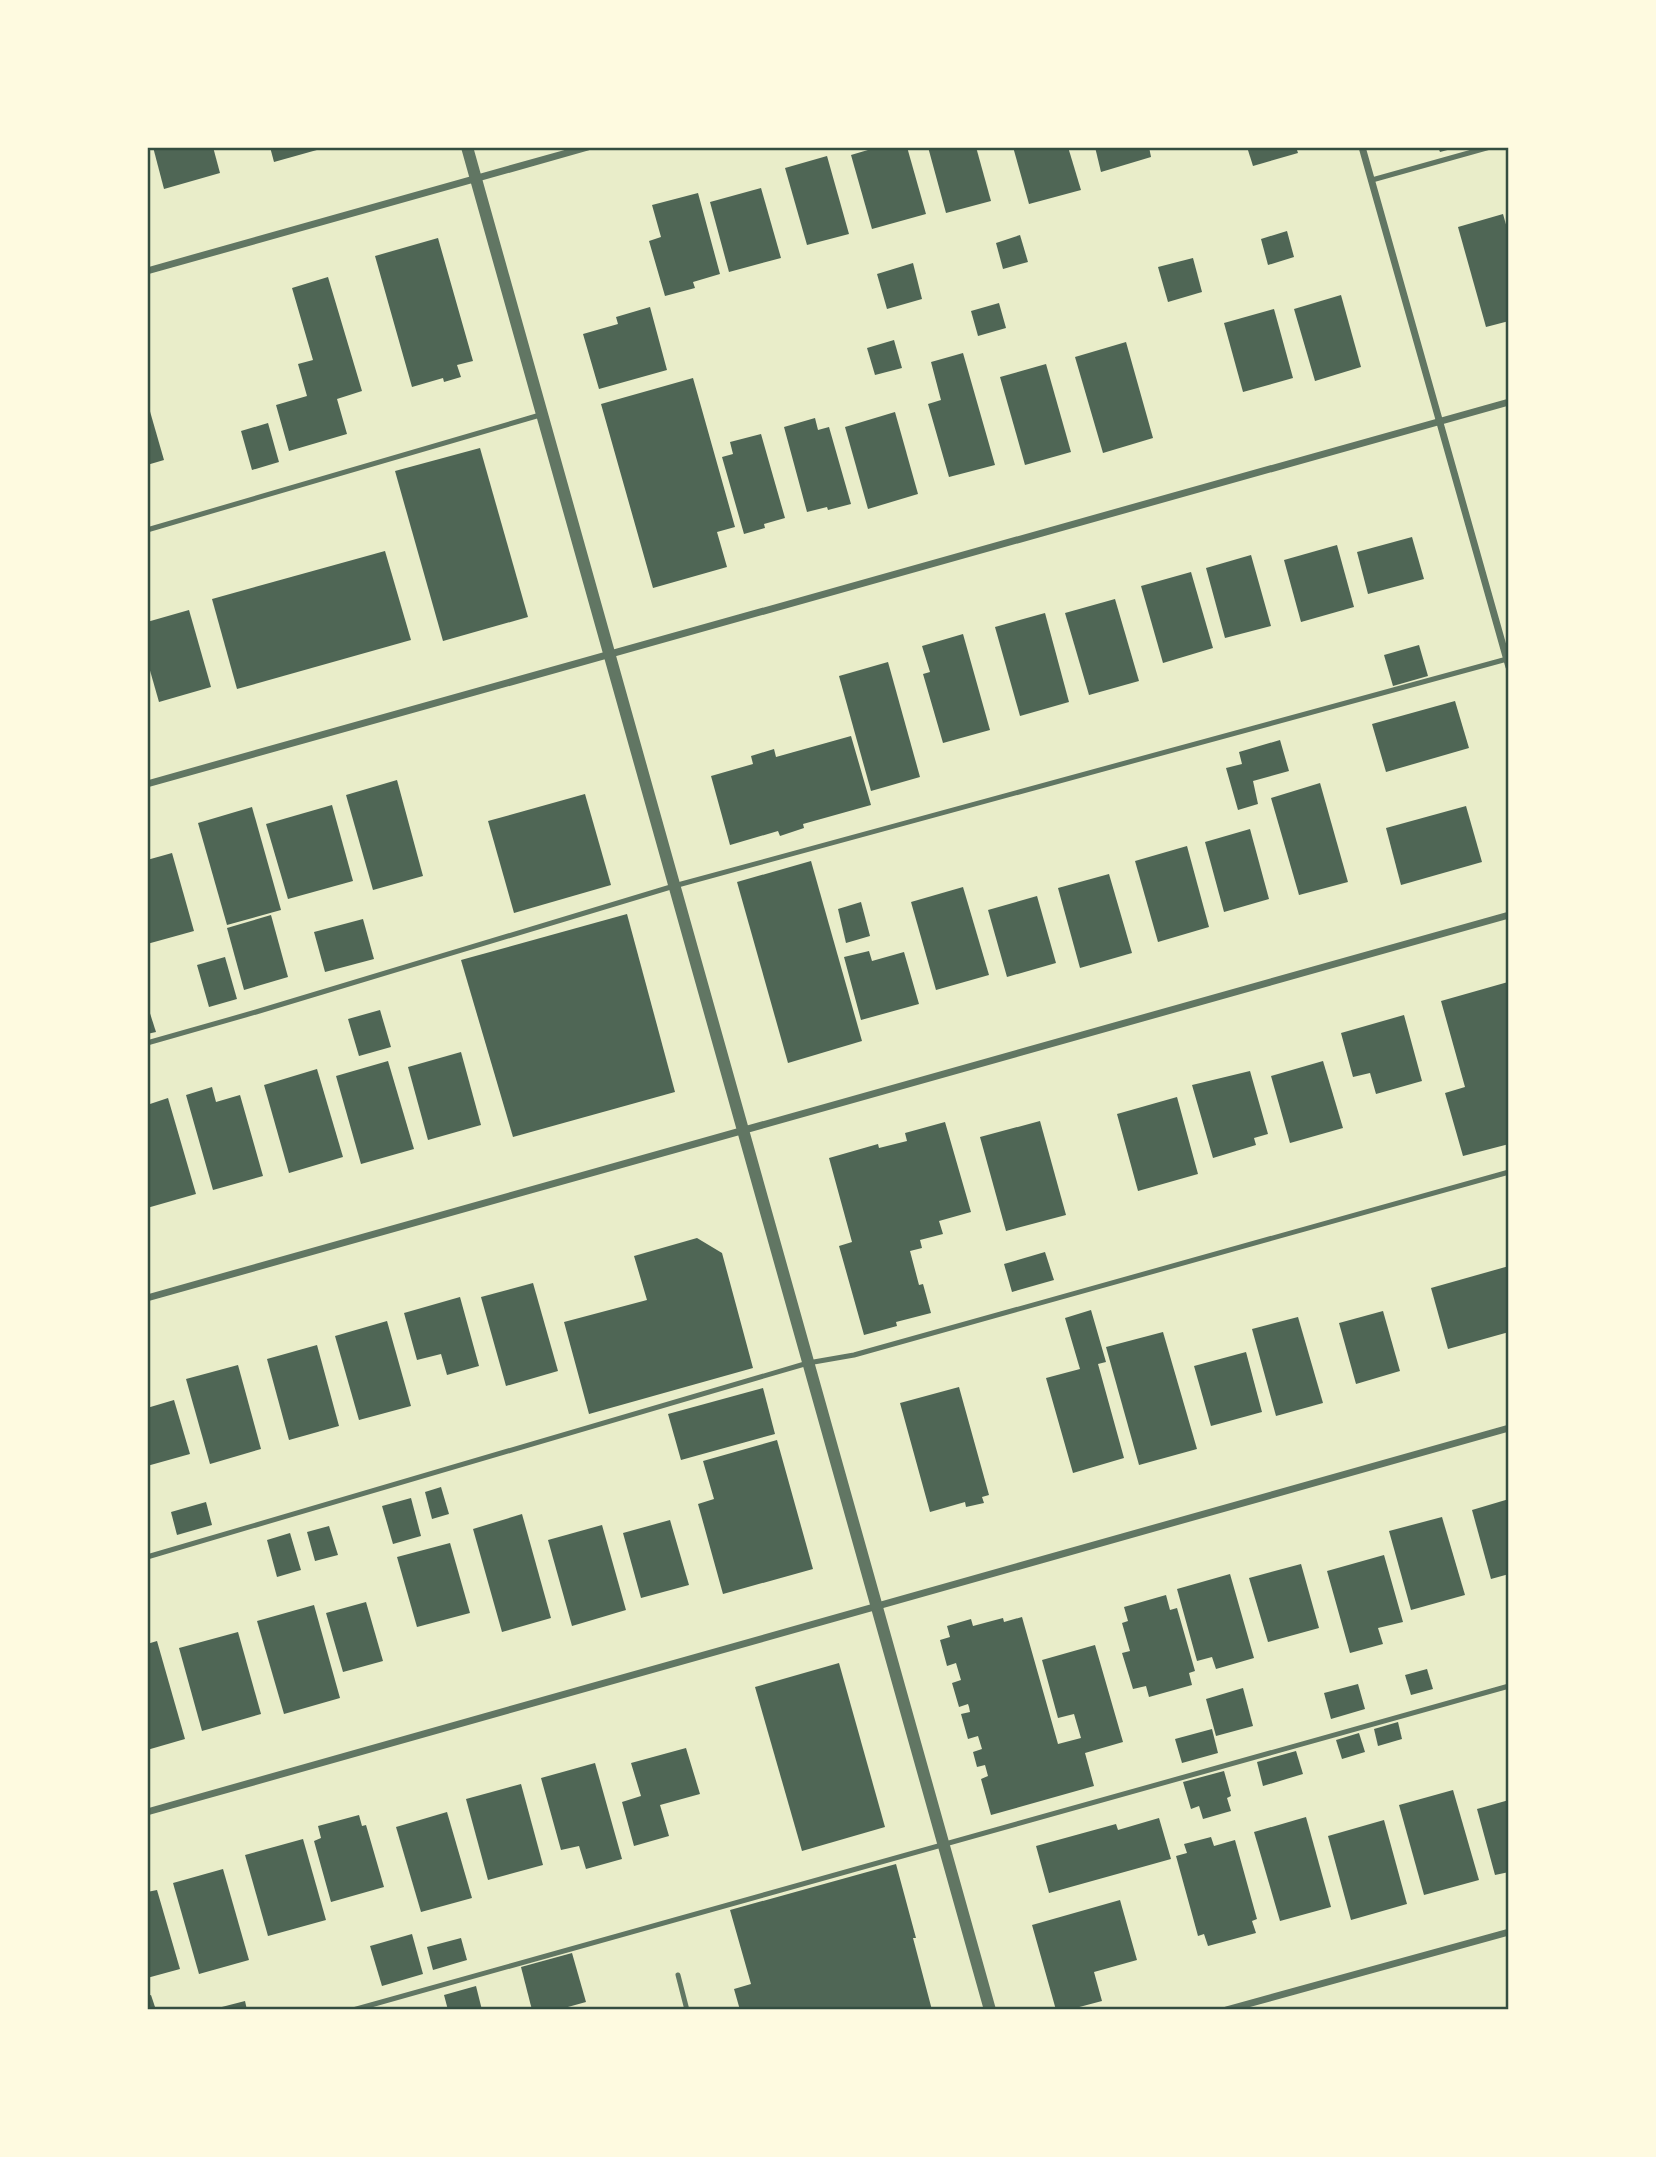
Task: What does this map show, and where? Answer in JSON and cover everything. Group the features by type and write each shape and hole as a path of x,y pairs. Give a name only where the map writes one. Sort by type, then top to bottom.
{"street":[{"path":"467,147 990,2010"},
{"path":"147,271 588,147"},
{"path":"1362,147 1508,663"},
{"path":"147,784 1509,402"},
{"path":"147,1298 1509,915"},
{"path":"147,1812 1509,1429"},
{"path":"1226,2010 1509,1932"}],"lane":[{"path":"1371,180 1490,147"},
{"path":"147,530 542,414"},
{"path":"147,1043 270,1009 674,886 1508,663"},
{"path":"147,1557 808,1363 854,1355 1509,1172"},
{"path":"353,2010 1509,1686"},
{"path":"678,1975 687,2010"}],"building":[{"path":"153,147 213,147 220,173 164,189"},
{"path":"270,147 324,147 324,148 274,162"},
{"path":"878,147 907,147 926,214 872,229 851,155"},
{"path":"928,147 976,147 991,201 946,213"},
{"path":"1013,147 1068,147 1081,190 1029,204"},
{"path":"1095,147 1149,147 1151,157 1101,172"},
{"path":"1247,147 1296,147 1298,153 1253,166"},
{"path":"1438,147 1455,147 1455,148 1440,152"},
{"path":"827,156 849,234 807,245 785,168"},
{"path":"761,188 781,258 729,272 710,202"},
{"path":"698,193 720,274 693,282 695,288 665,296 649,241 661,237 652,205"},
{"path":"1503,214 1509,235 1509,321 1486,327 1458,227"},
{"path":"1287,231 1294,257 1268,265 1261,239"},
{"path":"1020,235 1028,262 1003,269 996,243"},
{"path":"438,238 473,361 457,365 461,377 444,382 443,378 412,387 375,256"},
{"path":"1193,258 1202,292 1168,302 1158,267"},
{"path":"913,263 922,299 887,309 877,274"},
{"path":"328,277 362,391 337,399 347,434 289,451 276,405 307,396 298,364 313,360 292,288"},
{"path":"1341,295 1361,367 1315,381 1294,309"},
{"path":"999,303 1006,328 978,336 971,311"},
{"path":"650,307 667,370 599,389 583,334 618,324 616,317"},
{"path":"1274,309 1293,378 1243,392 1224,323"},
{"path":"894,340 902,368 875,375 867,348"},
{"path":"1126,342 1153,438 1103,453 1075,357"},
{"path":"963,353 995,465 949,477 928,404 941,400 931,362"},
{"path":"1046,364 1071,452 1025,465 1000,377"},
{"path":"693,378 735,527 717,532 727,567 653,588 601,404"},
{"path":"147,401 164,460 147,465"},
{"path":"895,412 918,494 868,509 845,427"},
{"path":"815,418 818,430 829,427 851,504 807,512 784,427"},
{"path":"268,423 279,462 252,470 241,431"},
{"path":"761,434 785,518 744,534 722,457 733,454 730,442"},
{"path":"480,448 528,617 443,641 395,471"},
{"path":"1412,537 1424,579 1368,594 1357,552"},
{"path":"1337,545 1354,607 1301,622 1284,560"},
{"path":"385,551 411,640 237,689 212,599"},
{"path":"1251,555 1271,626 1225,638 1206,568"},
{"path":"1191,572 1213,648 1163,663 1141,586"},
{"path":"1115,599 1139,681 1089,695 1065,613"},
{"path":"189,610 211,687 159,702 147,660 147,622"},
{"path":"1045,613 1069,702 1020,716 995,627"},
{"path":"963,634 990,730 943,743 923,674 930,672 922,646"},
{"path":"1419,645 1428,676 1393,686 1384,655"},
{"path":"888,662 920,777 871,791 839,676"},
{"path":"1455,701 1469,748 1386,772 1372,724"},
{"path":"851,736 871,805 803,824 804,828 780,836 778,831 730,845 711,776 753,764 751,756 774,749 776,757"},
{"path":"1280,740 1289,771 1253,781 1258,804 1238,810 1226,768 1242,764 1239,752"},
{"path":"397,780 423,876 373,890 346,795"},
{"path":"1320,783 1348,882 1299,895 1271,798"},
{"path":"585,794 611,885 514,913 488,821"},
{"path":"332,805 353,881 288,899 266,824"},
{"path":"1466,806 1482,862 1401,885 1386,828"},
{"path":"252,807 281,910 227,925 198,823"},
{"path":"1250,829 1269,899 1224,912 1205,842"},
{"path":"1187,846 1209,927 1158,942 1135,861"},
{"path":"172,853 194,931 147,944 147,860"},
{"path":"811,861 862,1041 788,1063 737,882"},
{"path":"1109,874 1132,953 1080,968 1058,888"},
{"path":"963,887 989,975 936,990 911,902"},
{"path":"1037,896 1056,963 1007,977 988,910"},
{"path":"861,902 870,936 846,943 838,909"},
{"path":"627,914 675,1092 513,1137 461,960"},
{"path":"271,915 288,977 244,990 227,928"},
{"path":"363,919 374,959 325,972 314,932"},
{"path":"869,951 872,961 904,952 919,1004 861,1020 844,957"},
{"path":"225,957 237,999 209,1007 197,965"},
{"path":"1508,982 1509,1144 1463,1156 1445,1093 1465,1087 1441,1001"},
{"path":"147,1004 156,1032 147,1034"},
{"path":"380,1010 391,1047 359,1056 348,1019"},
{"path":"1404,1015 1422,1081 1376,1094 1370,1073 1353,1077 1341,1033"},
{"path":"461,1052 481,1125 428,1140 408,1067"},
{"path":"388,1061 414,1149 361,1164 336,1076"},
{"path":"1323,1061 1343,1128 1290,1143 1271,1076"},
{"path":"317,1069 343,1157 289,1173 264,1085"},
{"path":"1250,1071 1268,1134 1254,1138 1256,1145 1213,1158 1192,1085"},
{"path":"212,1087 216,1102 240,1095 263,1176 213,1190 186,1095"},
{"path":"1177,1097 1198,1174 1138,1191 1117,1114"},
{"path":"168,1098 196,1194 147,1208 147,1105"},
{"path":"1040,1121 1066,1215 1006,1231 980,1137"},
{"path":"945,1122 971,1212 939,1221 943,1234 920,1240 922,1248 910,1251 919,1285 923,1284 931,1313 896,1322 897,1326 864,1335 839,1246 852,1242 829,1158 878,1144 879,1148 907,1141 905,1133"},
{"path":"697,1238 722,1253 753,1368 589,1414 564,1322 647,1300 634,1256"},
{"path":"1045,1252 1054,1280 1012,1292 1004,1264"},
{"path":"1509,1266 1509,1332 1448,1349 1431,1288"},
{"path":"533,1283 558,1371 506,1386 481,1297"},
{"path":"460,1297 479,1366 447,1375 441,1354 417,1360 404,1313"},
{"path":"1091,1310 1106,1362 1098,1364 1124,1458 1073,1473 1046,1378 1080,1369 1065,1318"},
{"path":"1383,1311 1400,1371 1356,1384 1339,1323"},
{"path":"1298,1317 1323,1403 1276,1416 1252,1329"},
{"path":"387,1321 411,1406 359,1420 335,1336"},
{"path":"1163,1332 1197,1449 1139,1465 1106,1347"},
{"path":"317,1345 339,1426 289,1440 267,1359"},
{"path":"1246,1352 1262,1412 1211,1426 1194,1366"},
{"path":"238,1365 261,1449 210,1464 186,1379"},
{"path":"959,1387 989,1495 982,1497 984,1503 966,1507 965,1502 930,1512 900,1403"},
{"path":"763,1388 775,1434 681,1460 668,1414"},
{"path":"174,1400 190,1454 147,1466 147,1408"},
{"path":"777,1440 813,1569 723,1594 698,1504 714,1499 703,1461"},
{"path":"441,1487 449,1514 432,1519 425,1492"},
{"path":"411,1498 421,1536 393,1544 382,1506"},
{"path":"1509,1499 1509,1574 1491,1579 1472,1510"},
{"path":"206,1502 212,1525 177,1535 171,1512"},
{"path":"522,1514 551,1618 502,1632 473,1529"},
{"path":"1442,1517 1465,1595 1411,1610 1389,1531"},
{"path":"670,1520 689,1585 641,1598 623,1533"},
{"path":"602,1525 626,1610 572,1626 548,1540"},
{"path":"329,1526 338,1555 315,1561 307,1532"},
{"path":"290,1533 301,1570 277,1577 267,1540"},
{"path":"450,1543 470,1613 417,1627 397,1557"},
{"path":"1384,1555 1403,1622 1378,1628 1383,1644 1350,1653 1327,1571"},
{"path":"1301,1564 1319,1628 1268,1642 1249,1578"},
{"path":"1230,1574 1254,1658 1216,1669 1212,1657 1197,1661 1177,1589"},
{"path":"1166,1595 1170,1610 1177,1608 1195,1671 1189,1673 1192,1685 1149,1697 1146,1686 1133,1689 1122,1653 1130,1651 1122,1623 1128,1621 1124,1607"},
{"path":"366,1602 383,1661 343,1672 326,1613"},
{"path":"314,1605 340,1698 284,1714 257,1621"},
{"path":"1022,1617 1058,1744 1081,1738 1074,1714 1058,1718 1042,1660 1095,1645 1123,1742 1085,1753 1094,1786 991,1815 981,1779 988,1776 985,1765 977,1767 973,1752 982,1749 978,1736 968,1739 961,1714 970,1712 969,1707 968,1704 959,1707 952,1683 961,1680 956,1663 947,1666 940,1640 950,1637 947,1626 971,1619 973,1626 1003,1618 1004,1622"},
{"path":"238,1632 261,1714 202,1731 179,1648"},
{"path":"157,1641 185,1739 147,1750 147,1644"},
{"path":"839,1663 885,1827 802,1851 755,1687"},
{"path":"1427,1669 1433,1689 1411,1695 1405,1675"},
{"path":"1358,1684 1365,1709 1331,1719 1324,1693"},
{"path":"1243,1688 1253,1726 1216,1736 1206,1699"},
{"path":"1398,1722 1402,1739 1378,1746 1374,1729"},
{"path":"1212,1729 1218,1753 1182,1763 1175,1739"},
{"path":"1359,1733 1365,1752 1342,1759 1336,1740"},
{"path":"686,1748 700,1794 660,1805 669,1836 634,1846 622,1802 641,1796 631,1763"},
{"path":"1296,1751 1303,1774 1263,1786 1257,1762"},
{"path":"595,1763 622,1859 586,1869 579,1846 561,1850 541,1778"},
{"path":"1224,1771 1231,1796 1227,1798 1231,1811 1203,1819 1199,1806 1191,1809 1183,1782"},
{"path":"521,1784 543,1865 488,1880 466,1799"},
{"path":"1453,1790 1479,1880 1424,1895 1399,1805"},
{"path":"1509,1800 1509,1872 1495,1875 1477,1809"},
{"path":"447,1812 472,1898 421,1912 396,1827"},
{"path":"359,1815 362,1826 366,1825 384,1887 331,1902 314,1841 321,1838 318,1826"},
{"path":"1306,1817 1331,1907 1280,1921 1254,1832"},
{"path":"1159,1818 1171,1859 1049,1893 1036,1846 1116,1824 1118,1830"},
{"path":"1384,1820 1407,1904 1351,1920 1328,1836"},
{"path":"1211,1837 1214,1846 1235,1840 1257,1919 1252,1921 1256,1933 1208,1946 1204,1934 1198,1936 1176,1856 1187,1853 1184,1844"},
{"path":"303,1839 326,1920 268,1936 245,1855"},
{"path":"896,1864 932,2010 740,2010 734,1989 751,1984 730,1910"},
{"path":"223,1869 249,1960 199,1974 173,1883"},
{"path":"157,1890 180,1969 147,1978 147,1892"},
{"path":"1120,1900 1137,1960 1094,1972 1102,2001 1068,2010 1056,2010 1032,1925"},
{"path":"412,1934 423,1974 382,1986 370,1946"},
{"path":"461,1938 467,1960 433,1970 427,1947"},
{"path":"572,1953 586,2002 557,2010 532,2010 521,1967"},
{"path":"476,1986 482,2010 448,2010 444,1995"},
{"path":"151,1995 156,2010 147,2010 147,1996"},
{"path":"245,2001 247,2010 214,2010 214,2009"}]}
